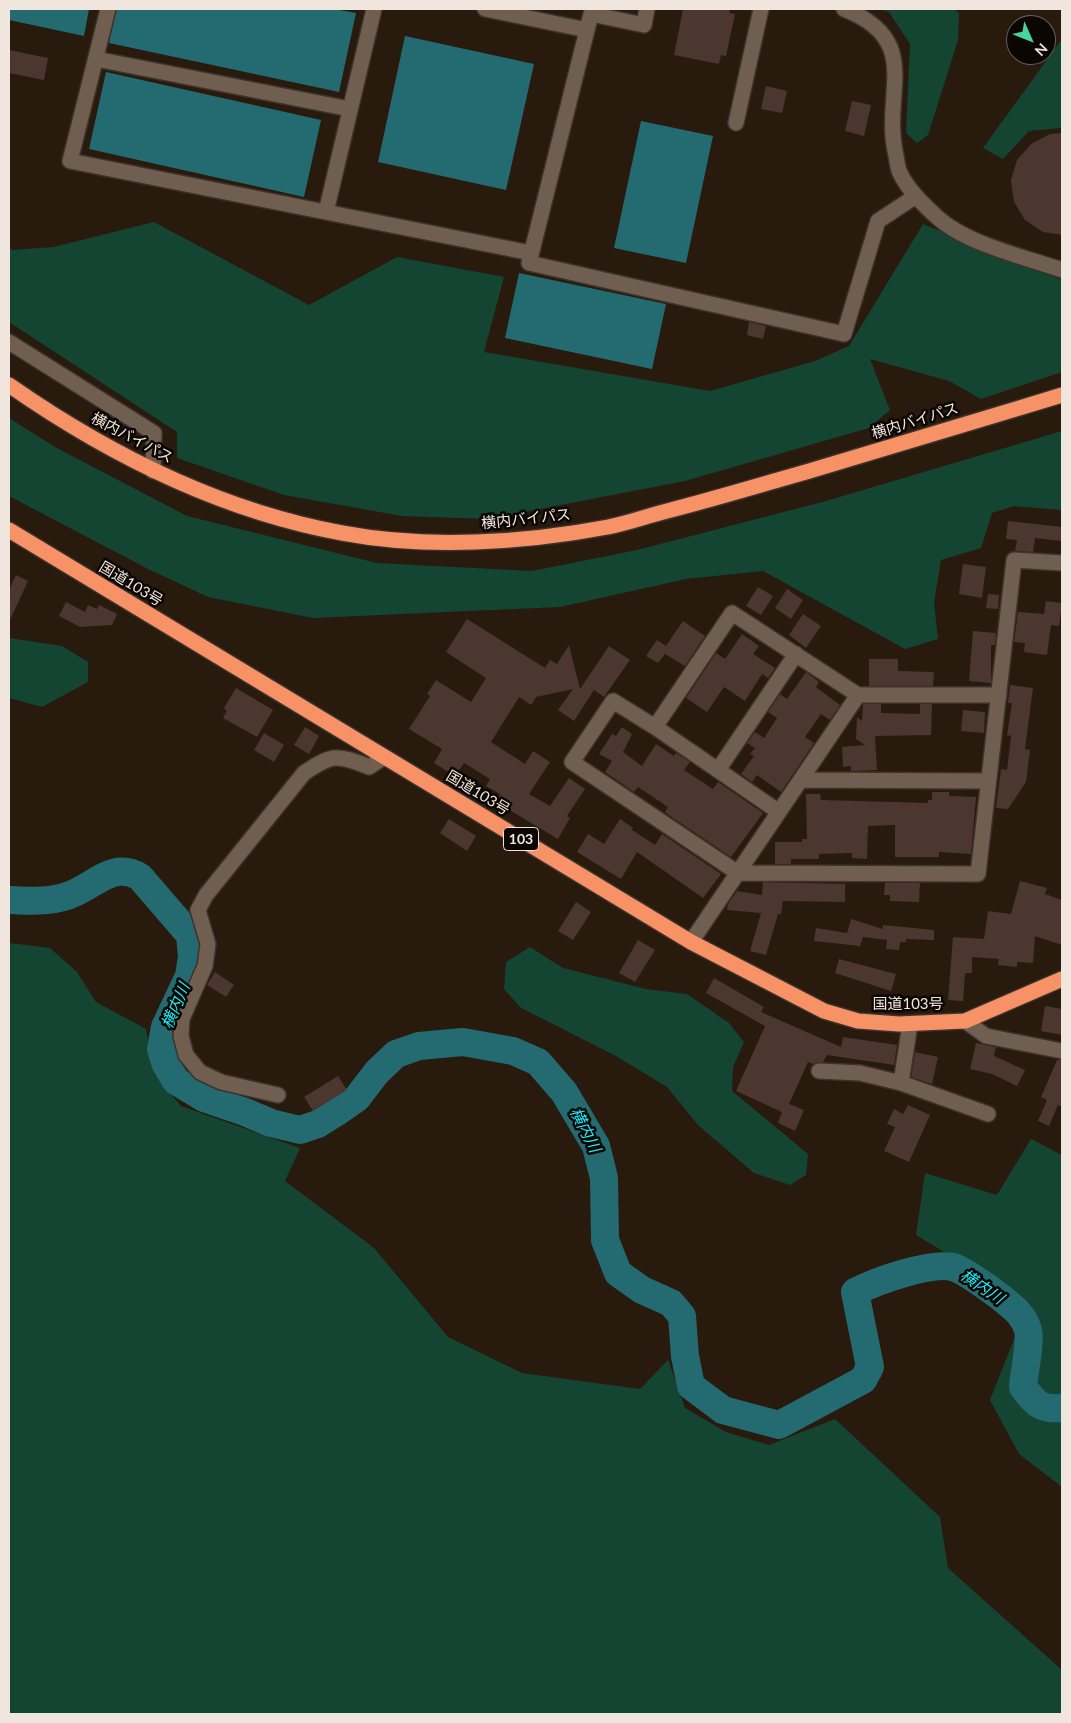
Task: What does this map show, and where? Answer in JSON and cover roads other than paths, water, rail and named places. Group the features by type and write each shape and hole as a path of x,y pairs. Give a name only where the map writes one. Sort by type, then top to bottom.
{"highway":[{"name":"横内バイパス","path":"9,385 100,443 153,470 253,511 343,534 413,540 486,541 547,536 609,527 730,494 1062,395"},
{"name":"国道103号","path":"9,530 692,942 824,1011 858,1021 910,1024 965,1021 1062,978"}],"street":[{"path":"108,9 70,160 531,253"},
{"path":"326,212 374,9"},
{"path":"485,9 588,30"},
{"path":"647,9 644,25 591,14 529,263 844,334 878,222 916,196"},
{"path":"736,122 761,9"},
{"path":"844,9 868,22 888,40 896,63 892,134 900,172 916,196 938,218 962,235 1062,270"},
{"path":"96,59 350,109"},
{"path":"9,342 154,433 153,470"},
{"path":"779,812 655,727 613,701 572,762 738,873 978,874 1014,560 1062,563"},
{"path":"655,727 732,613 858,695 999,695"},
{"path":"718,770 796,654"},
{"path":"692,942 858,695"},
{"path":"278,1095 221,1082 200,1072 186,1055 181,1036 182,1019 205,966 208,944 198,910 206,895 304,773 325,759 340,757 369,767 384,757"},
{"path":"800,780 988,781"},
{"path":"965,1021 986,1036 1062,1051"},
{"path":"901,1083 910,1024"},
{"path":"819,1071 860,1073 901,1083 988,1114"}],"water":[{"path":"9,9 89,9 84,36 9,20"},
{"path":"116,9 334,9 356,13 339,92 109,43"},
{"path":"405,36 534,64 506,190 378,162"},
{"path":"106,72 321,120 304,197 89,149"},
{"path":"641,121 713,136 686,263 614,248"},
{"path":"519,273 666,304 652,369 505,338"}],"waterway":[{"name":"横内川","path":"9,900 38,901 60,898 76,892 111,873 130,873 140,877 190,935 192,957 189,976 165,1027 161,1049 166,1065 176,1081 204,1098 271,1123 300,1130 318,1124 357,1098 377,1072 396,1054 419,1046 463,1042 513,1051 538,1062 564,1092 596,1146 604,1178 605,1240 618,1273 642,1290 671,1303 682,1316 685,1356 691,1386 723,1410 779,1425 863,1380 870,1367 855,1292 903,1274 943,1266 953,1267 970,1276 999,1296 1020,1314 1026,1324 1029,1336 1023,1387 1039,1404 1048,1408 1062,1408"}]}
